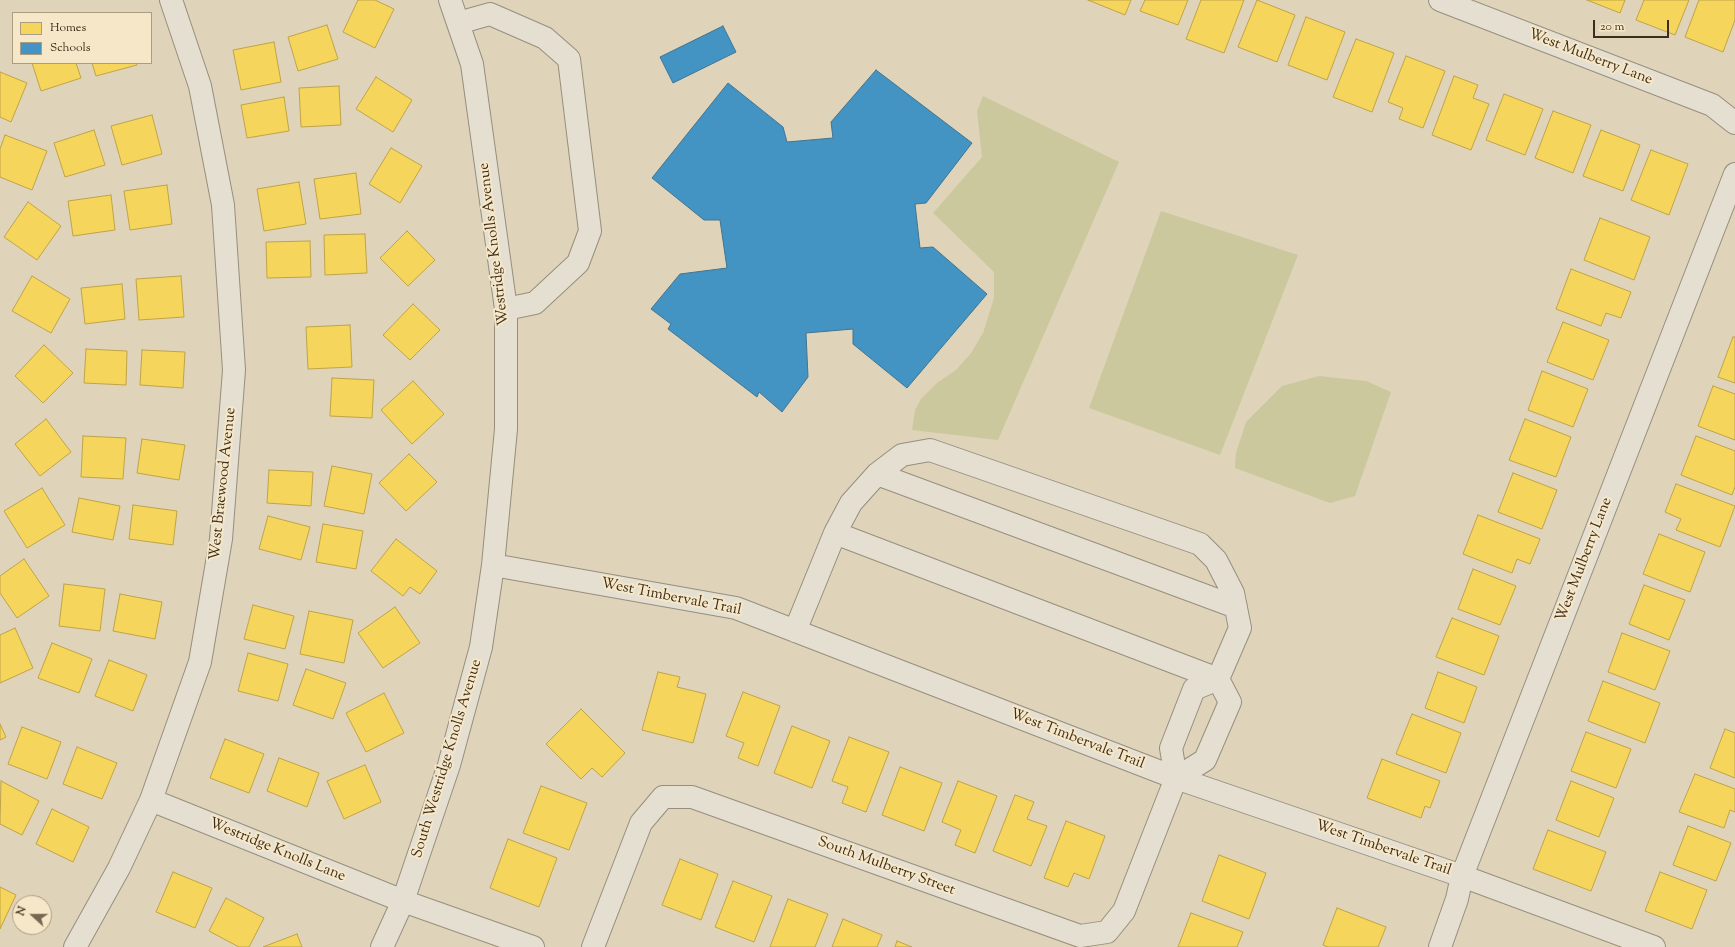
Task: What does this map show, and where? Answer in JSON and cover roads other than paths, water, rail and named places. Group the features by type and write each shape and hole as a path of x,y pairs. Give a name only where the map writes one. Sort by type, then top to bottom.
{"street":[{"name":"West Braewood Avenue","path":"75,947 119,868 151,800 200,662 220,539 234,370 223,205 200,86 171,0"},
{"name":"Westridge Knolls Avenue","path":"450,0 472,64 506,310 506,429 493,565"},
{"name":"West Mulberry Lane","path":"1440,0 1712,105 1735,123"},
{"path":"458,23 490,14 545,38 568,59 590,231 578,263 535,303 506,310"},
{"name":"West Mulberry Lane","path":"1440,947 1457,899 1462,876 1735,174"},
{"path":"795,632 835,533 851,503 877,474 902,455 930,450 1200,544 1216,560 1233,593 1240,628 1218,678 1194,689 1171,748 1176,778 1205,760 1230,702 1218,678 835,533"},
{"path":"877,474 1236,607"},
{"name":"West Timbervale Trail","path":"493,565 736,608 1176,778 1462,876 1654,947"},
{"name":"South Westridge Knolls Avenue","path":"382,947 404,901 449,765 481,647 493,565"},
{"name":"South Mulberry Street","path":"593,947 641,824 663,797 692,797 1080,936 1107,932 1124,911 1176,778"},
{"name":"Westridge Knolls Lane","path":"151,800 404,901 533,947"}]}
